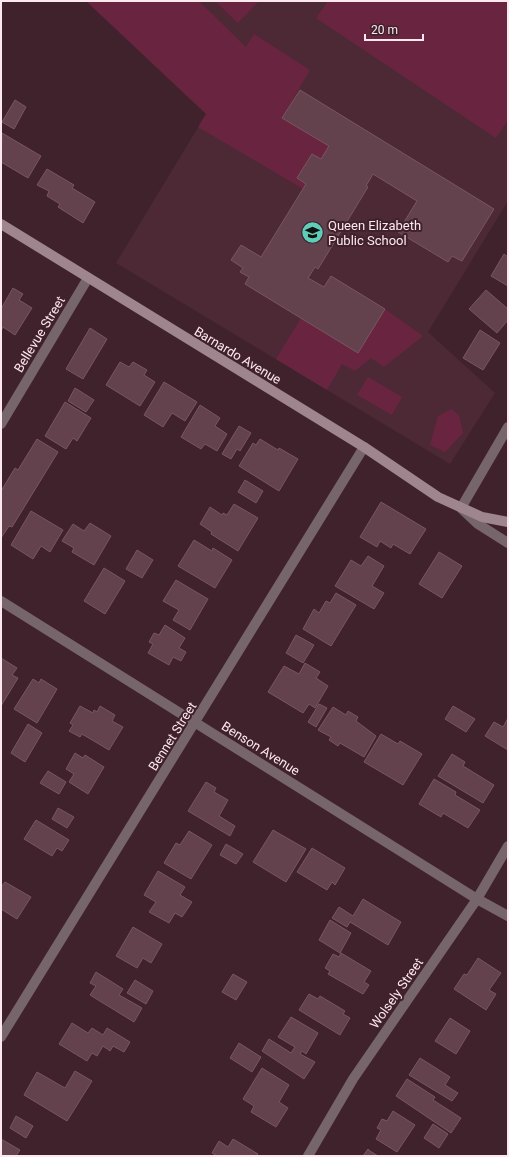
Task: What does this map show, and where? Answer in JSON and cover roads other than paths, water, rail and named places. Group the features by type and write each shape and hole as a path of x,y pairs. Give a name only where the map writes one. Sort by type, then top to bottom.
{"street":[{"name":"Barnardo Avenue","path":"1,224 364,448 438,497 482,517 508,522"},
{"name":"Bellevue Street","path":"1,424 88,278"},
{"path":"461,508 508,427"},
{"name":"Bennet Street","path":"1,1037 364,448"},
{"name":"Barnardo Avenue","path":"461,508 478,524 508,543"},
{"name":"Benson Avenue","path":"1,601 477,899 508,916"},
{"name":"Wolsely Street","path":"308,1156 353,1079 477,899 508,846"}],"place":[{"name":"Queen Elizabeth Public School","path":"312,232"}]}
